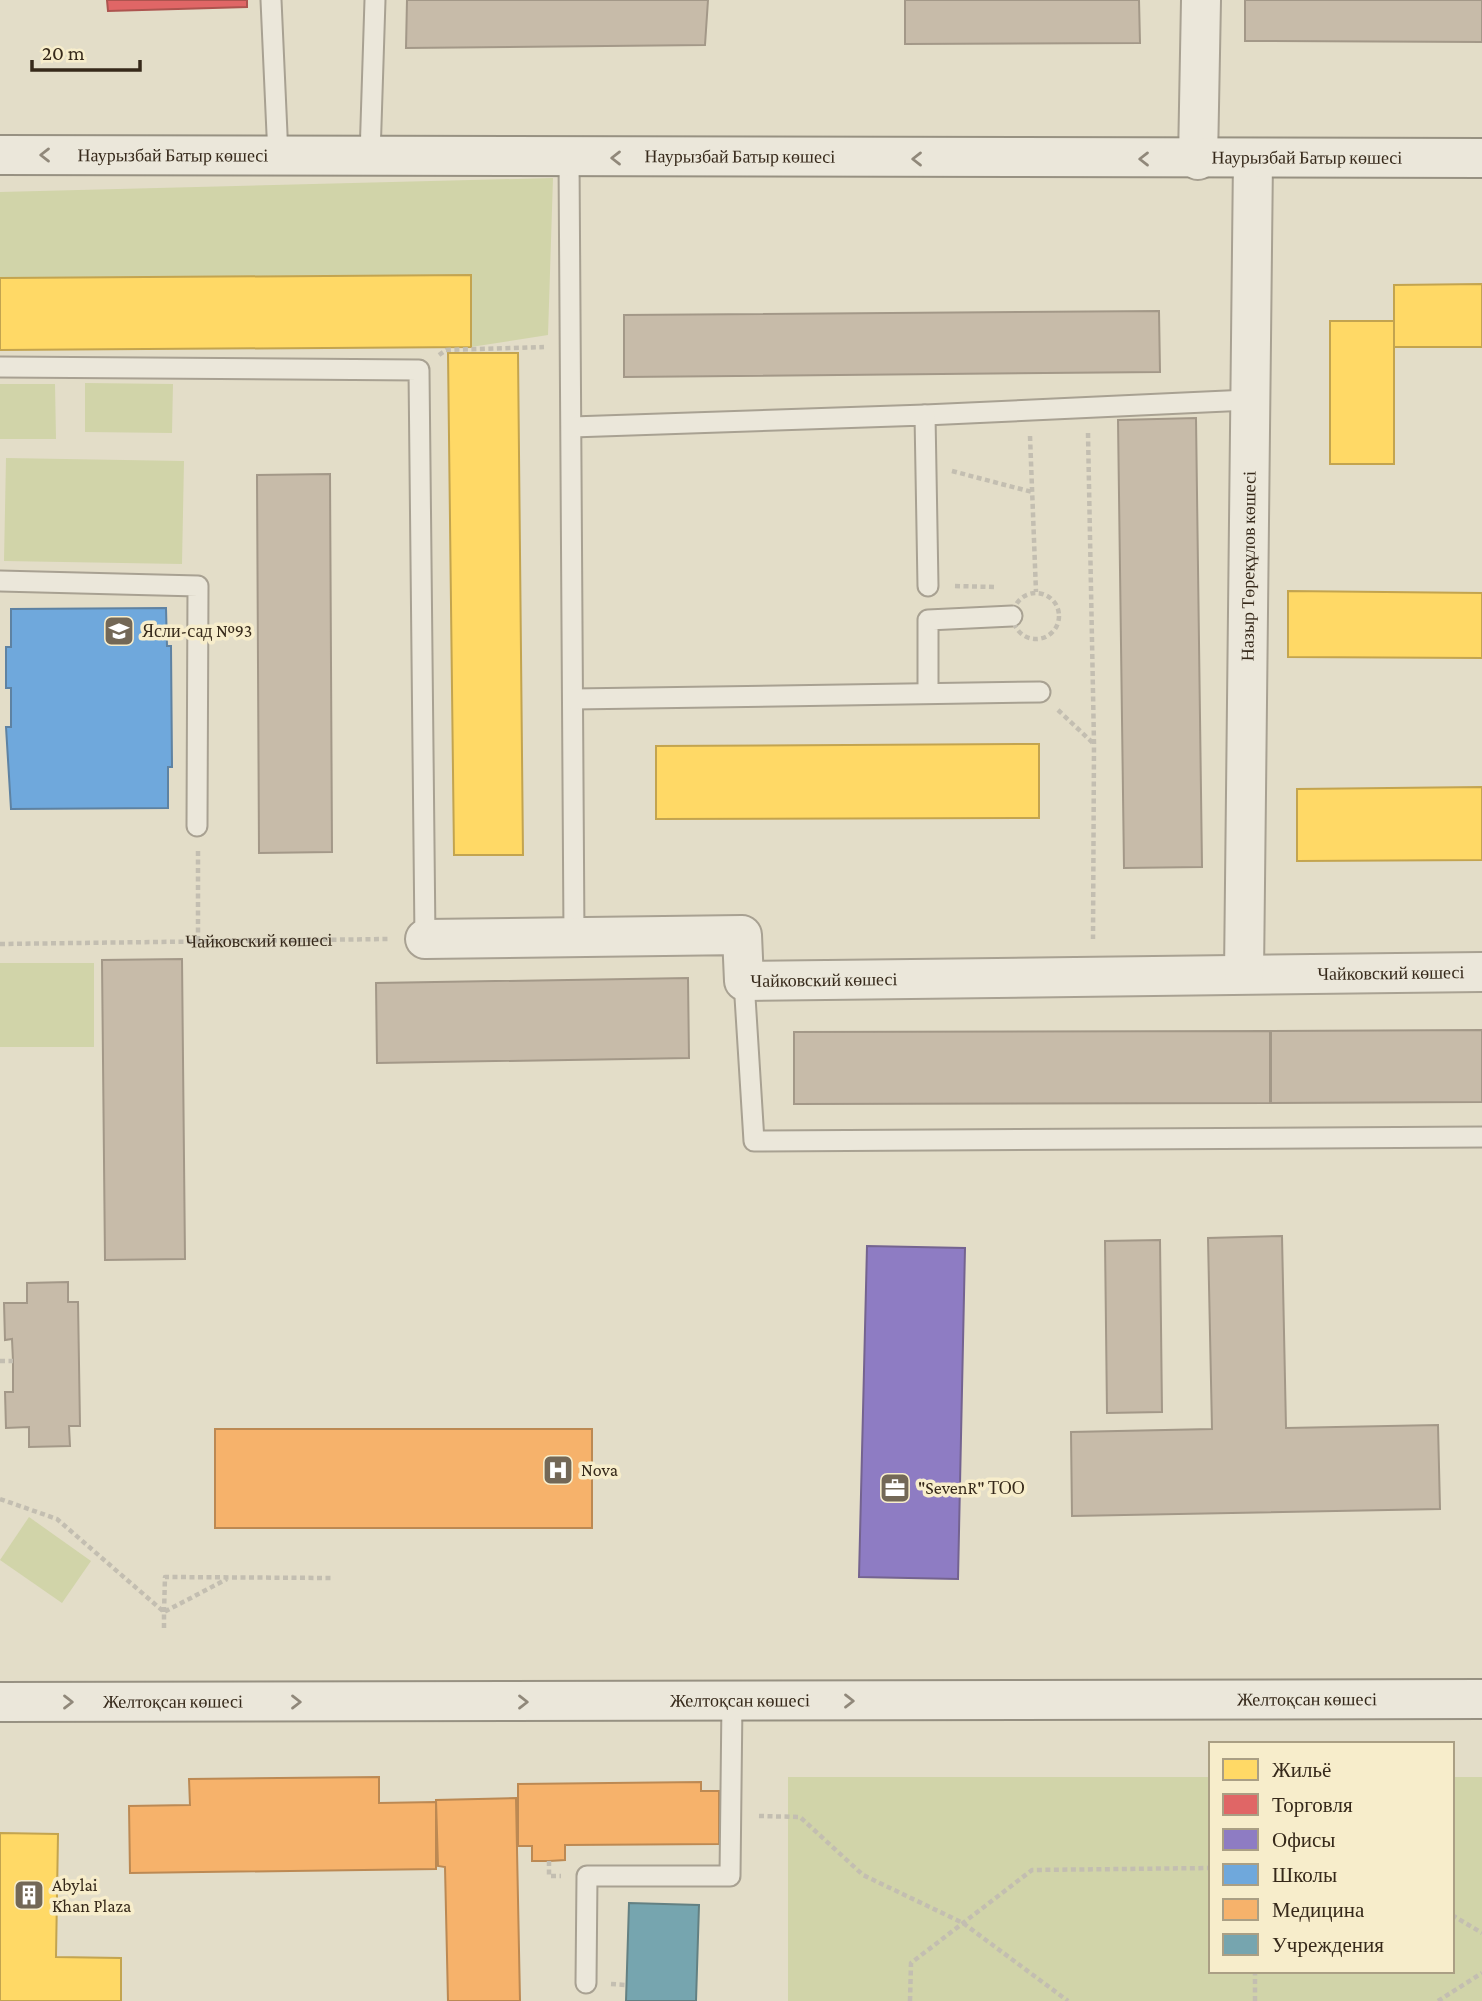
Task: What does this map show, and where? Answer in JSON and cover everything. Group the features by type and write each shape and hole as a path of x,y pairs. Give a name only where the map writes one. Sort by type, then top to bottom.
{"main road":[{"path":"1198,160 1201,0"},
{"name":"Наурызбай Батыр көшесі","path":"0,155 1482,159"},
{"name":"Назыр Төреқұлов көшесі","path":"1244,974 1248,400 1253,159"},
{"name":"Чайковский көшесі","path":"425,939 741,935 744,981 1093,979 1244,974 1482,972"},
{"name":"Желтоқсан көшесі","path":"0,1702 1482,1699"}],"lane":[{"path":"271,0 278,156"},
{"path":"370,156 374,0"},
{"path":"569,158 574,937"},
{"path":"0,367 419,370 425,939"},
{"path":"572,427 1248,400"},
{"path":"925,415 928,586"},
{"path":"0,581 198,586 197,826"},
{"path":"928,691 928,620 1012,616"},
{"path":"573,699 928,691 1040,692"},
{"path":"744,981 754,1141 1482,1137"},
{"path":"586,1983 587,1876 730,1876 732,1701"}],"path":[{"path":"419,370 446,350 552,347"},
{"path":"1088,408 1094,744 1093,979"},
{"path":"1029,410 1036,592"},
{"path":"926,464 1032,492"},
{"path":"1040,692 1094,744"},
{"path":"197,826 198,941"},
{"name":"Чайковский көшесі","path":"0,944 425,939"},
{"path":"0,1361 13,1361"},
{"path":"0,1499 57,1519 164,1612"},
{"path":"164,1628 165,1577 334,1578"},
{"path":"164,1612 229,1578"},
{"path":"751,1816 800,1817 863,1875 963,1923 1068,2001"},
{"path":"910,2001 911,1963 1032,1870 1209,1868"},
{"path":"1454,1916 1482,1933"},
{"path":"1255,1973 1255,2001"},
{"path":"1438,2001 1482,1973"}],"green space":[{"path":"553,178 548,335 471,347 470,275 0,278 0,192"},
{"path":"85,383 173,384 172,433 85,432"},
{"path":"0,384 55,384 56,439 0,439"},
{"path":"6,458 184,461 182,564 4,561"},
{"path":"0,963 94,963 94,1047 0,1047"},
{"path":"29,1517 91,1561 62,1603 0,1560"},
{"path":"788,1777 1209,1777 1209,1973 1454,1973 1454,1777 1482,1777 1482,2001 788,2001"}],"building: Жильё":[{"path":"471,275 471,347 0,350 0,278"},
{"path":"1482,284 1482,347 1394,347 1394,285"},
{"path":"1330,321 1394,321 1394,464 1330,464"},
{"path":"448,353 518,353 523,855 454,855"},
{"path":"1288,591 1482,593 1482,658 1288,657"},
{"path":"1039,744 1039,818 656,819 656,746"},
{"path":"1482,787 1482,860 1297,861 1297,789"},
{"name":"Abylai Khan Plaza","path":"0,1833 58,1834 56,1957 121,1958 121,2001 0,2001"}],"building: Торговля":[{"path":"107,0 247,0 247,7 108,11"}],"building: Офисы":[{"path":"867,1246 965,1248 958,1579 859,1577"}],"building: Школы":[{"path":"166,608 167,646 171,646 172,767 168,767 168,808 11,809 6,727 11,727 11,688 6,688 6,647 11,647 11,609"}],"building: Медицина":[{"path":"215,1429 592,1429 592,1528 215,1528"},
{"path":"379,1777 379,1803 436,1802 436,1869 130,1873 129,1806 190,1805 189,1779"},
{"path":"701,1782 701,1791 719,1791 719,1844 565,1845 565,1860 549,1861 532,1861 532,1846 518,1846 518,1784"},
{"path":"516,1798 520,2001 448,2001 445,1867 438,1866 436,1800"}],"building: Учреждения":[{"path":"629,1903 699,1905 696,2001 626,2001"}],"building: Прочее":[{"path":"407,0 708,0 705,45 406,48"},
{"path":"905,0 1139,0 1140,43 905,44"},
{"path":"1245,0 1482,0 1482,42 1245,41"},
{"path":"1159,311 1160,372 624,377 624,315"},
{"path":"1196,418 1202,867 1124,868 1118,420"},
{"path":"330,474 332,852 259,853 257,475"},
{"path":"182,959 185,1259 105,1260 102,960"},
{"path":"688,978 689,1058 377,1063 376,983"},
{"path":"1482,1030 1482,1102 1271,1103 1271,1031"},
{"path":"1270,1031 1270,1103 794,1104 794,1032"},
{"path":"1282,1236 1286,1428 1438,1425 1440,1509 1072,1516 1071,1432 1212,1429 1208,1238"},
{"path":"1160,1240 1162,1412 1107,1413 1105,1241"},
{"path":"68,1282 68,1302 78,1302 80,1426 69,1426 70,1446 29,1447 29,1427 6,1428 5,1392 13,1392 13,1361 12,1339 5,1340 4,1303 27,1303 27,1283"}],"place":[{"name":"Ясли-сад №93","path":"119,631"},
{"name":"Nova","path":"558,1470"},
{"name":"\"SevenR\" ТОО","path":"895,1488"},
{"name":"Abylai Khan Plaza","path":"29,1895"}]}
